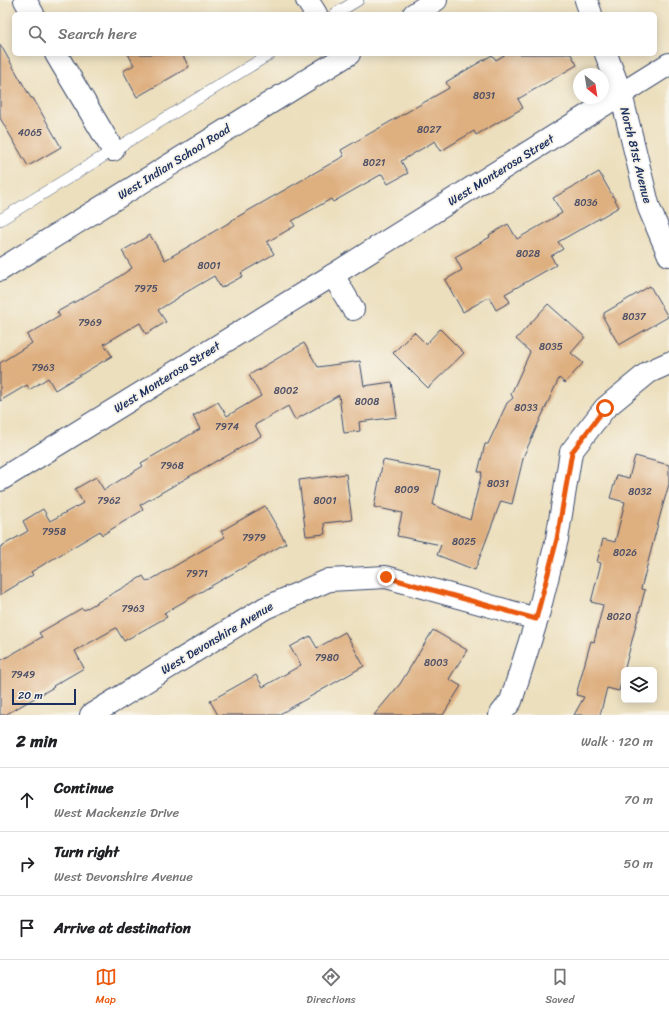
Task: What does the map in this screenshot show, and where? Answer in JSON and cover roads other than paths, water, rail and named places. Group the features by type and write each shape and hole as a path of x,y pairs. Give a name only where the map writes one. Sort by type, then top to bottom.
{"street":[{"path":"25,0 32,12"},
{"path":"307,0 315,12"},
{"path":"417,12 436,0"},
{"path":"586,0 590,12"},
{"path":"57,56 113,150"},
{"name":"West Indian School Road","path":"0,270 346,56"},
{"name":"North 81st Avenue","path":"607,56 621,94 649,208 669,255"},
{"name":"West Monterosa Street","path":"0,480 333,275 669,64"},
{"path":"333,275 353,309"},
{"path":"500,715 511,701 536,619 557,539 572,452 605,408 649,372 669,363"},
{"name":"West Devonshire Avenue","path":"91,715 266,608 329,580 386,577 536,619"}],"lane":[{"path":"338,12 358,0"},
{"path":"0,220 267,56"}]}
